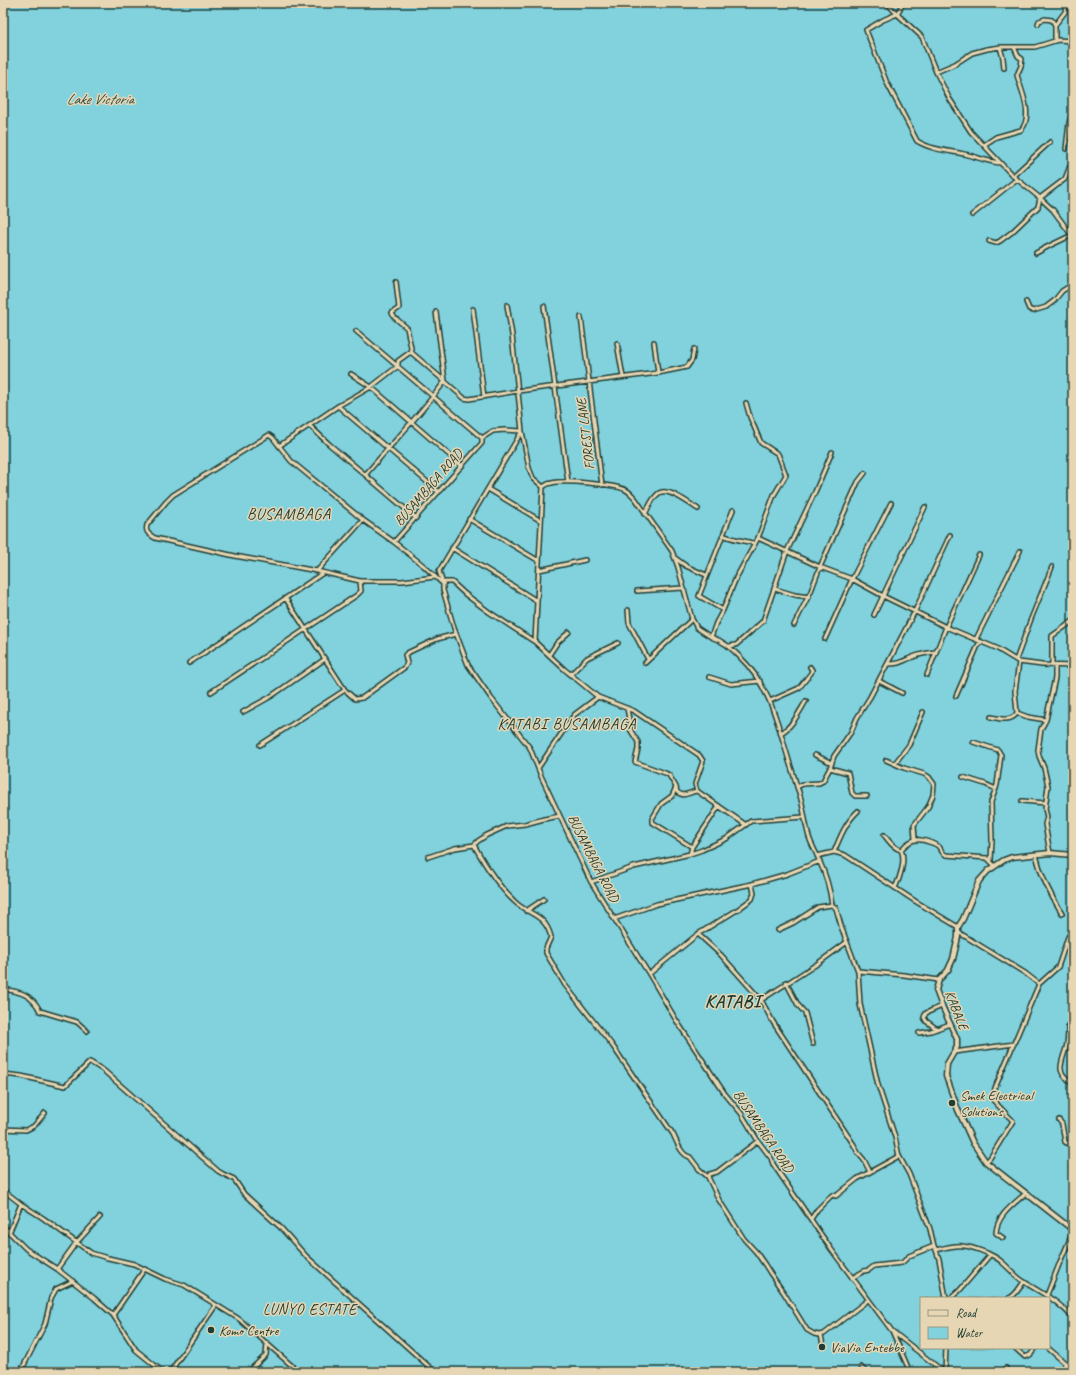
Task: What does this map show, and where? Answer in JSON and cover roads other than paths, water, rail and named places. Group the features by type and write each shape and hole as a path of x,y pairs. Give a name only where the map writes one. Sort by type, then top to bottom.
{"street":[{"path":"888,3 897,14 923,37 936,72 949,98 971,132 1013,176 1053,210 1072,236 1036,253"},
{"path":"902,3 897,14 866,30 887,83 917,141 924,145 1000,163"},
{"path":"1055,41 1055,25 1065,12 1066,3"},
{"path":"1038,24 1039,21 1051,20 1055,25"},
{"path":"936,72 955,64 976,52 1000,47 1035,47 1055,41 1073,41"},
{"path":"1000,47 1004,58 1004,68"},
{"path":"984,145 996,137 1021,130 1025,124 1025,103 1017,75 1022,59 1018,56 1014,47"},
{"path":"1066,149 1069,124 1073,109"},
{"path":"1013,176 1050,142"},
{"path":"989,242 996,243 1006,236 1038,207 1040,198 1065,179 1070,166 1073,165"},
{"path":"972,215 1017,179"},
{"path":"396,282 399,306 398,309 392,313 394,317 407,328 412,353 467,399 590,381 658,373 687,367 692,360 694,349"},
{"path":"1026,302 1033,311 1039,310 1054,301 1062,291 1073,284"},
{"path":"507,305 512,335 522,431 531,474 533,478 544,487"},
{"path":"544,306 568,482"},
{"path":"473,309 484,397"},
{"path":"366,474 412,423 434,397 445,381 436,312"},
{"name":"FOREST LANE","path":"581,317 602,484"},
{"path":"356,331 482,438 493,431 522,431"},
{"path":"654,342 658,373"},
{"path":"617,343 623,377"},
{"path":"279,446 338,406 371,387 398,366 398,361 409,353 412,353"},
{"path":"352,374 371,387 462,466"},
{"path":"711,637 736,578 758,538 774,495 786,476 778,454 761,444 746,403"},
{"path":"338,406 439,492"},
{"path":"310,426 416,518"},
{"path":"522,431 439,571 443,584 445,582 452,582 489,612 535,642 570,675 598,697 634,712 671,735 699,755 703,761 695,784 697,791 746,825"},
{"path":"394,542 363,520 291,462 271,436 267,436 173,495 147,525 146,529 147,532 155,538 360,581 402,581 435,577"},
{"name":"BUSAMBAGA ROAD","path":"482,438 482,443 394,542 424,566 443,584 443,590 456,634 468,665 530,748 591,882 676,1020 771,1158 772,1164 868,1300 892,1331 945,1372"},
{"path":"729,646 736,645 762,621 775,589 787,551 832,452"},
{"path":"794,625 809,597 820,567 858,482 865,473"},
{"path":"544,487 550,483 568,482 602,484 628,491 635,498 672,551 692,619 697,628 729,646 745,662 760,681 770,701 803,802 804,817 812,846 820,861 830,889 832,905 836,908 858,971 860,1004 872,1060 899,1156 909,1174 930,1229 946,1297"},
{"path":"535,642 544,487"},
{"path":"488,489 541,521"},
{"path":"645,514 655,497 664,491 673,494 698,509"},
{"path":"825,639 852,579 891,503"},
{"path":"874,615 925,507"},
{"path":"723,610 699,596 706,575 733,510"},
{"path":"470,519 539,561"},
{"path":"317,571 363,520"},
{"path":"723,535 755,544"},
{"path":"797,787 803,784 819,783 823,781 834,756 851,732 857,718 888,664 915,611 950,535"},
{"path":"758,538 820,567 852,579 946,627 996,648 1017,661 1053,666 1073,666"},
{"path":"452,548 537,601"},
{"path":"956,696 978,640 1020,551"},
{"path":"927,675 935,652 979,555"},
{"path":"674,557 686,566 706,575"},
{"path":"539,570 585,560"},
{"path":"1018,713 1015,691 1017,661 1031,619 1052,567"},
{"path":"189,663 323,573"},
{"path":"211,692 359,593 361,587 360,581"},
{"path":"637,592 683,588"},
{"path":"775,589 795,595 809,597"},
{"path":"286,599 345,690 355,699 362,698 405,667 407,664 405,655 407,653 437,638 456,634"},
{"path":"628,610 629,623 648,659"},
{"path":"645,663 692,619"},
{"path":"1050,853 1045,824 1047,817 1046,803 1048,786 1038,750 1041,729 1046,720 1055,678 1052,636 1073,621"},
{"path":"549,655 557,643 570,632"},
{"path":"570,675 587,658 618,642"},
{"path":"888,664 899,664 913,657 928,652 935,652"},
{"path":"243,712 270,697 325,659"},
{"path":"770,701 799,688 811,673 812,670 810,667"},
{"path":"709,677 731,684 760,681"},
{"path":"879,681 902,693"},
{"path":"260,745 345,690"},
{"path":"538,768 574,715 598,697"},
{"path":"781,733 788,729 806,701"},
{"path":"627,708 631,731 638,742 635,762 669,775 676,787 677,792 681,795 686,795 697,791"},
{"path":"895,763 909,745 923,712"},
{"path":"991,717 1002,720 1015,716 1018,713"},
{"path":"1018,713 1028,717 1046,720"},
{"path":"973,742 1000,752 1001,754 996,789 991,798 991,863 995,866"},
{"path":"815,755 832,763"},
{"path":"886,760 904,768 924,774 930,777 934,784 933,795 928,808 914,825 915,839"},
{"path":"830,768 848,773 852,793 855,796 867,796"},
{"path":"963,777 996,789"},
{"path":"676,787 672,796 660,804 651,821 692,847"},
{"path":"1022,801 1046,803"},
{"path":"690,854 692,847 719,806"},
{"path":"834,852 845,827 852,816 858,811"},
{"path":"428,857 455,848 474,846 478,841 487,835 506,826 525,824 560,816"},
{"path":"591,882 634,867 702,850 726,839 751,822 758,820 804,817"},
{"path":"884,835 891,845 896,849 901,850 904,855 899,880 895,888"},
{"path":"901,850 906,843 915,839 925,840 937,845 942,854 987,858 991,860"},
{"path":"474,846 487,867 515,902 544,921 550,931 550,941 546,948 546,953 565,985 612,1045 645,1091 673,1134 679,1147 708,1177 718,1200 744,1239 766,1265 807,1330 814,1334 824,1334 868,1300"},
{"path":"818,856 834,852 845,855 958,927"},
{"name":"KABALE","path":"1073,855 1050,853 1012,857 1004,860 988,871 979,881 963,919 958,927 958,937 953,959 948,970 939,980 936,990 957,1039 956,1047 947,1064 946,1076 960,1116 973,1142 986,1162 1073,1231"},
{"path":"1036,855 1044,881 1062,913"},
{"path":"614,919 657,904 752,884 787,874 820,861"},
{"path":"649,974 698,934 752,899 754,892 752,884"},
{"path":"526,910 544,899"},
{"path":"778,930 793,923 818,907 832,905"},
{"path":"986,1162 1013,1121 993,1100 995,1088 1039,984 1058,967 1068,937 1073,930"},
{"path":"958,932 1025,973 1039,984"},
{"path":"698,934 721,955 761,1000 854,1145 858,1154 864,1160 870,1172"},
{"path":"761,1000 786,982 817,964 847,942"},
{"path":"858,971 939,980"},
{"path":"786,982 798,1005 805,1013 813,1044"},
{"path":"3,989 22,993 36,1002 40,1011 77,1022 87,1031"},
{"path":"937,1029 926,1021 924,1017 926,1013 942,1006"},
{"path":"919,1033 950,1024"},
{"path":"1068,1026 1067,1041 1061,1060 1061,1069 1064,1078 1073,1083"},
{"path":"954,1052 1014,1044"},
{"path":"3,1074 21,1076 65,1086 90,1062 103,1070 218,1171 234,1179 244,1194 281,1228 306,1256 435,1372"},
{"path":"3,1129 26,1130 34,1126 45,1113"},
{"path":"1059,1120 1062,1124 1065,1142 1073,1146"},
{"path":"708,1177 710,1174 717,1172 758,1141"},
{"path":"810,1219 832,1195 836,1196 857,1179 899,1156"},
{"path":"3,1190 91,1253 129,1263 184,1284 239,1320 299,1372"},
{"path":"1002,1238 996,1233 1000,1219 1005,1212 1026,1193"},
{"path":"9,1233 21,1204"},
{"path":"57,1269 76,1243 100,1217"},
{"path":"3,1226 35,1256 57,1269 73,1281 113,1315 136,1350 163,1372"},
{"path":"1047,1295 1073,1231"},
{"path":"852,1278 874,1266 902,1263 909,1256 934,1246"},
{"path":"936,1250 951,1246 975,1247 1002,1262 1015,1276 1049,1297"},
{"path":"952,1297 990,1255"},
{"path":"113,1315 144,1270"},
{"path":"21,1370 44,1327 56,1289 73,1281"},
{"path":"1012,1297 1024,1282"},
{"path":"1050,1297 1073,1318"},
{"path":"170,1372 216,1305"},
{"path":"892,1331 910,1372"},
{"path":"820,1335 823,1344"},
{"path":"248,1372 266,1355 267,1343"},
{"path":"945,1372 946,1349"},
{"path":"1016,1349 1025,1357 1030,1356 1035,1349"},
{"path":"1049,1349 1073,1370"},
{"path":"1060,1372 1066,1363"},
{"path":"861,1367 866,1372"},
{"path":"1000,1372 1006,1368"},
{"path":"3,1371 21,1370 26,1372"}],"water":[{"name":"Lake Victoria","path":"3,3 1073,3 1073,1372 3,1372"}],"place":[{"name":"Smek Electrical Solutions","path":"952,1103"},
{"name":"Komo Centre","path":"211,1330"},
{"name":"ViaVia Entebbe","path":"822,1347"}],"district":[{"name":"BUSAMBAGA","path":"289,513"},
{"name":"KATABI BUSAMBAGA","path":"567,723"},
{"name":"KATABI","path":"733,1001"},
{"name":"LUNYO ESTATE","path":"310,1309"}]}
